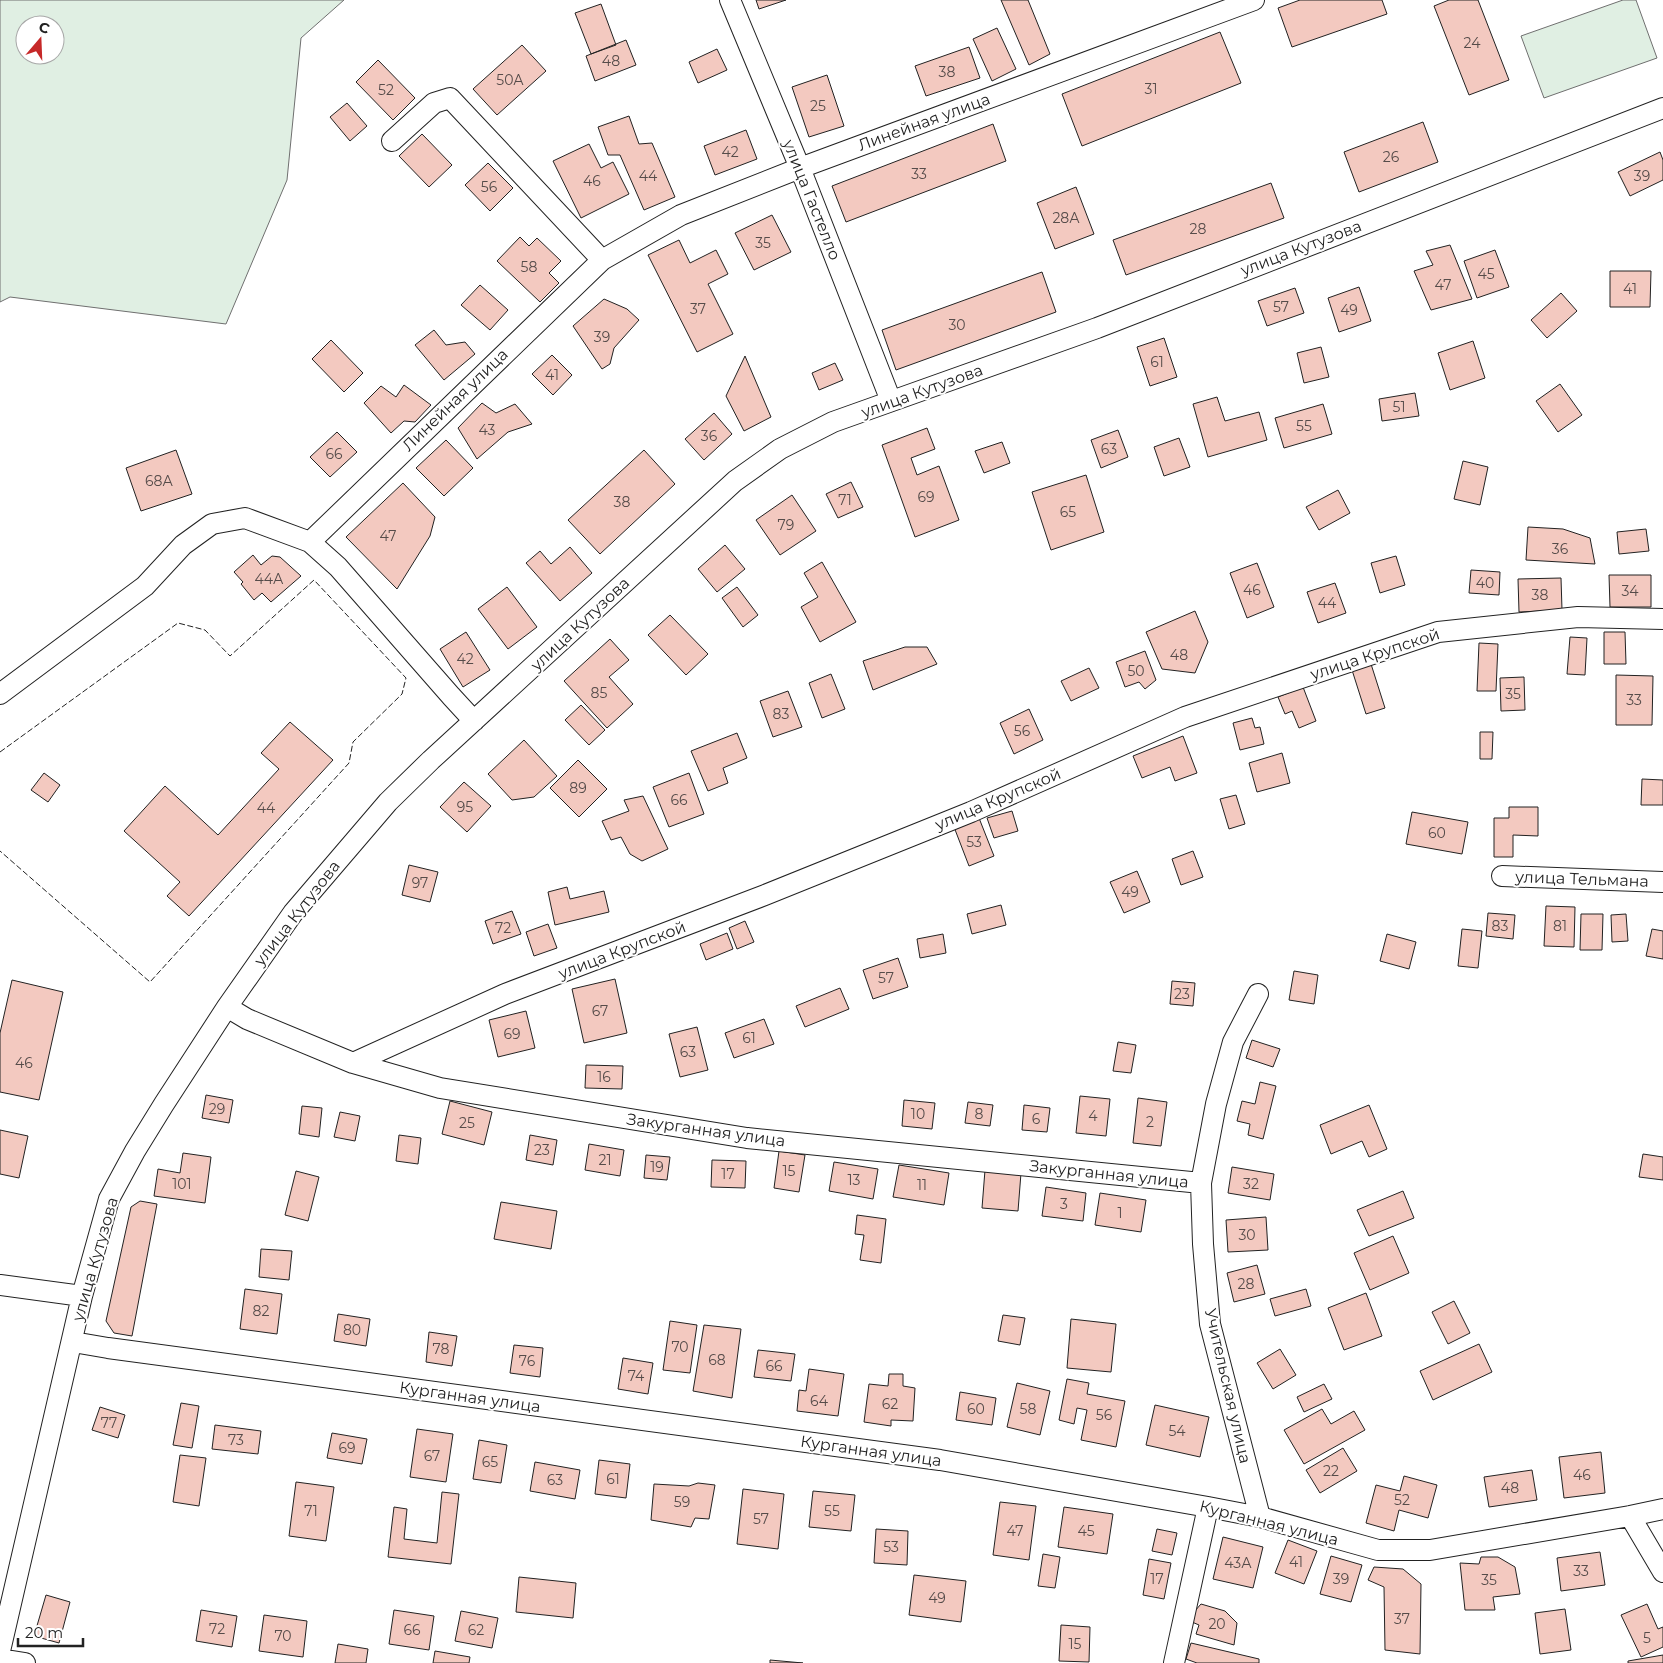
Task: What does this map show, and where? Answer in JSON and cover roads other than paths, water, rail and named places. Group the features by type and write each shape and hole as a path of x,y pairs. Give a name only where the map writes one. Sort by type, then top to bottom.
{"street":[{"name":"улица Гастелло","path":"730,0 800,168 891,402"},
{"name":"Линейная улица","path":"310,542 602,260 681,215 800,168 1254,0"},
{"path":"392,141 434,103 450,98 602,260"},
{"name":"улица Кутузова","path":"0,1651 73,1342 82,1296 109,1199 155,1119 227,1007 293,913 388,802 474,721 735,480 780,449 833,422 1097,328 1663,108"},
{"path":"0,694 145,586 183,545 212,524 245,518 310,542 338,566 474,721"},
{"name":"улица Крупской","path":"353,1063 505,994 755,899 953,819 1203,710 1438,632 1578,617 1663,619"},
{"name":"улица Тельмана","path":"1502,876 1663,882"},
{"name":"Учительская улица","path":"1258,994 1233,1042 1216,1104 1202,1183 1203,1244 1210,1324 1260,1517"},
{"name":"Закурганная улица","path":"227,1007 247,1019 353,1063 440,1088 748,1138 1202,1183"},
{"path":"0,1285 82,1296"},
{"name":"Курганная улица","path":"73,1342 940,1460 1208,1506 1260,1517 1378,1550 1430,1550 1663,1509"},
{"path":"1174,1663 1208,1506"},
{"path":"1630,1516 1663,1572"},
{"path":"0,1660 25,1663"}]}
